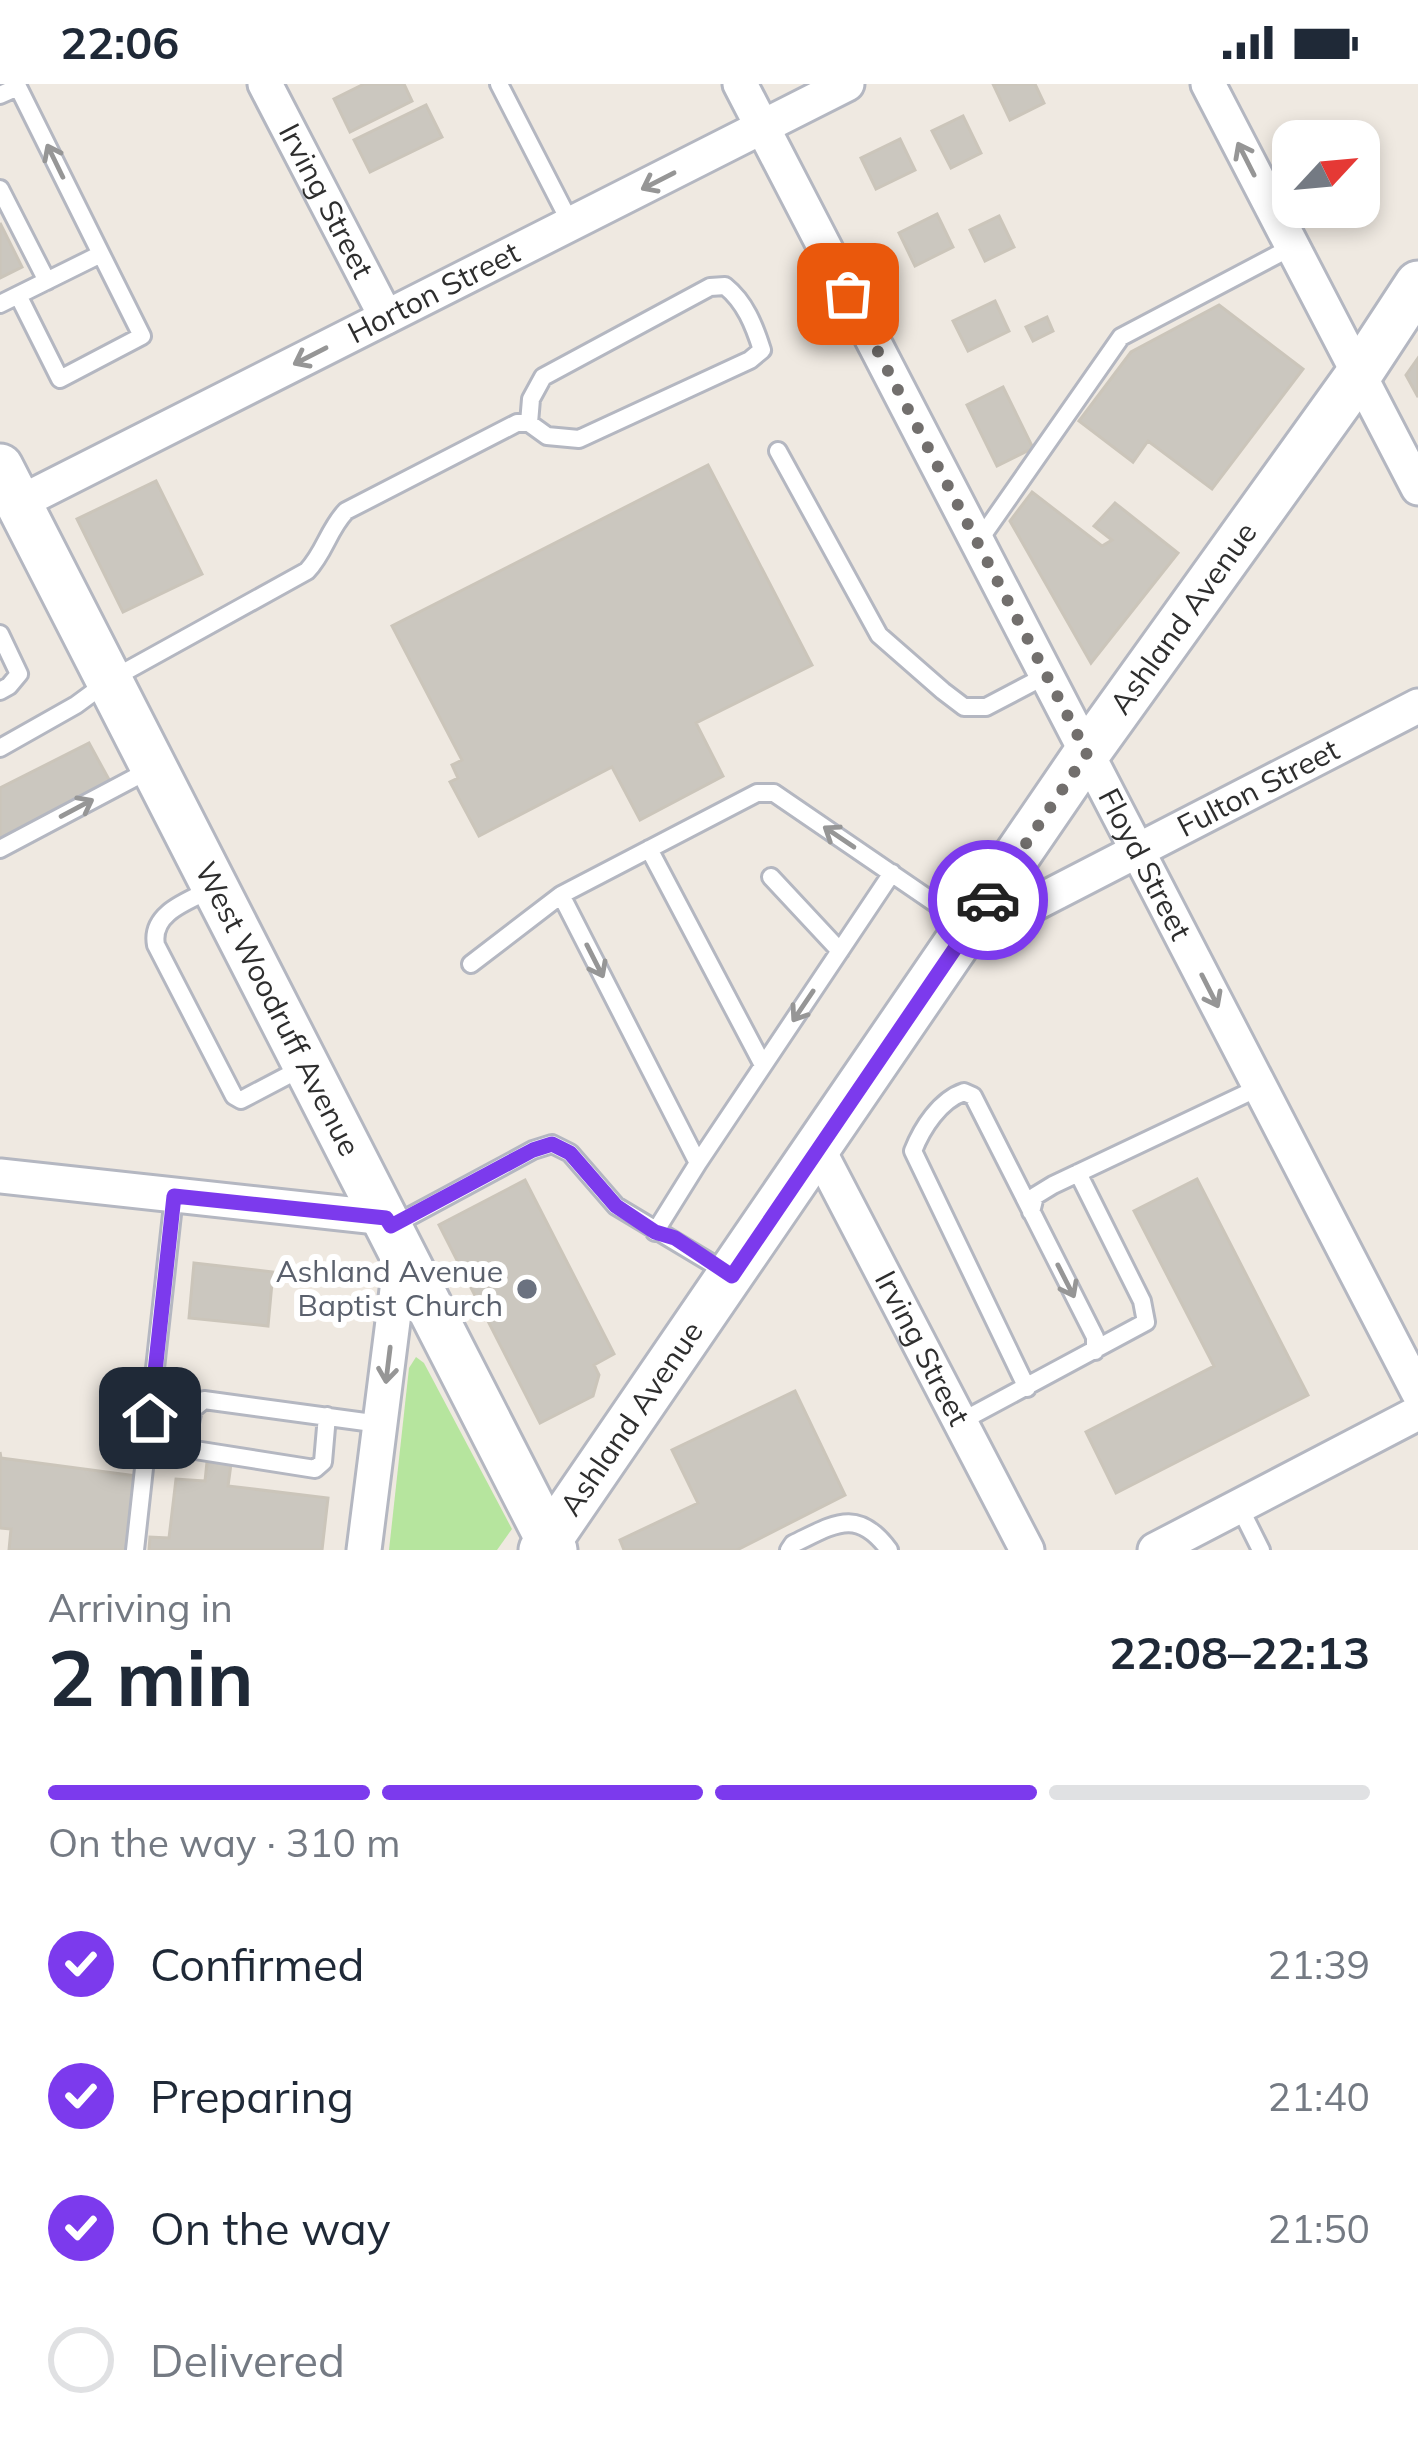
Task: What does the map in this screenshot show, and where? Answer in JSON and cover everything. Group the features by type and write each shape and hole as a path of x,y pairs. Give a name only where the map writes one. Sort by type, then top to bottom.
{"street":[{"name":"Irving Street","path":"265,84 386,317"},
{"name":"Floyd Street","path":"740,84 1418,1392"},
{"name":"Horton Street","path":"11,499 386,317 847,84"},
{"path":"1208,84 1418,488"},
{"name":"Ashland Avenue","path":"548,1547 1087,753 1359,374 1418,284"},
{"name":"West Woodruff Avenue","path":"11,499 217,887 548,1547"},
{"name":"Fulton Street","path":"970,927 1003,920 1418,706"},
{"name":"Irving Street","path":"818,1149 1027,1550"},
{"path":"0,1176 174,1196 393,1231 380,1424 364,1550"},
{"path":"1155,1550 1418,1413"}],"lane":[{"path":"499,84 571,224"},
{"path":"0,95 18,86 142,336 60,379 18,295"},
{"path":"0,189 47,281"},
{"path":"977,542 1121,337 1292,248"},
{"path":"0,304 101,254"},
{"path":"0,748 110,680 307,571 325,553 334,524 346,511 517,423 529,423 547,436 578,439 750,360 761,350 754,324 736,294 725,286 710,287 543,377 531,399 529,423"},
{"path":"778,451 879,635 943,691 964,707 986,707 1047,676"},
{"path":"0,634 19,674 0,691"},
{"path":"0,849 155,767"},
{"path":"471,964 561,895 758,793 774,793 970,927"},
{"path":"649,849 763,1066"},
{"path":"655,1232 892,873"},
{"path":"771,877 840,950"},
{"path":"217,887 181,904 158,922 156,945 234,1096 241,1100 308,1065"},
{"path":"561,895 698,1163"},
{"path":"1031,1212 1035,1196 1260,1087"},
{"path":"1028,1388 913,1151 920,1134 950,1096 964,1091 973,1096 1095,1337 1095,1351"},
{"path":"393,1231 533,1150 552,1144 570,1153 616,1206 732,1276"},
{"path":"960,1423 1146,1322 1142,1300 1078,1173"},
{"path":"135,1550 174,1196"},
{"path":"327,1416 323,1462 315,1469 195,1450 186,1442 193,1408 204,1400 327,1416 380,1424"},
{"path":"1239,1506 1261,1550"},
{"path":"789,1550 842,1521 867,1527 889,1550"}],"green space":[{"path":"416,1357 424,1363 512,1529 497,1550 389,1550 409,1368"}],"building":[{"path":"364,84 404,84 412,101 350,132 334,99"},
{"path":"993,84 1035,84 1044,103 1010,120"},
{"path":"426,105 442,137 370,172 354,140"},
{"path":"963,116 981,153 951,168 932,131"},
{"path":"900,139 915,170 876,189 861,158"},
{"path":"937,214 953,247 915,266 899,233"},
{"path":"999,216 1014,247 985,261 970,230"},
{"path":"0,223 22,267 0,278"},
{"path":"995,301 1009,331 968,351 953,321"},
{"path":"1219,305 1303,369 1212,489 1148,441 1133,462 1079,421 1131,352"},
{"path":"1047,317 1053,331 1033,341 1026,327"},
{"path":"1418,358 1418,397 1406,375"},
{"path":"1003,387 1033,448 997,466 967,405"},
{"path":"708,465 812,665 696,723 723,776 640,820 612,767 479,836 450,782 458,778 452,765 462,760 392,626"},
{"path":"156,481 202,574 123,612 77,519"},
{"path":"1032,492 1102,546 1112,540 1094,526 1115,503 1178,553 1091,663 1010,521"},
{"path":"89,743 113,787 0,846 0,788"},
{"path":"1197,1179 1308,1395 1116,1493 1086,1432 1214,1366 1134,1211"},
{"name":"Ashland Avenue Baptist Church","path":"525,1180 614,1354 594,1365 599,1375 593,1396 540,1423 439,1225"},
{"path":"194,1263 273,1272 268,1326 189,1318"},
{"path":"795,1391 845,1495 737,1550 624,1550 620,1540 698,1503 672,1450"},
{"path":"0,1452 1,1458 137,1476 129,1550 9,1550 11,1529 0,1528"},
{"path":"207,1462 231,1464 228,1486 328,1498 322,1550 149,1550 150,1537 169,1538 176,1479 205,1481"}],"way so far":[{"path":"848,294 1087,753 988,900"}],"place":[{"name":"Ashland Avenue Baptist Church","path":"527,1289"}],"route":[{"path":"150,1418 174,1196 386,1218 391,1226 552,1144 570,1153 616,1206 732,1276 988,900"}]}
